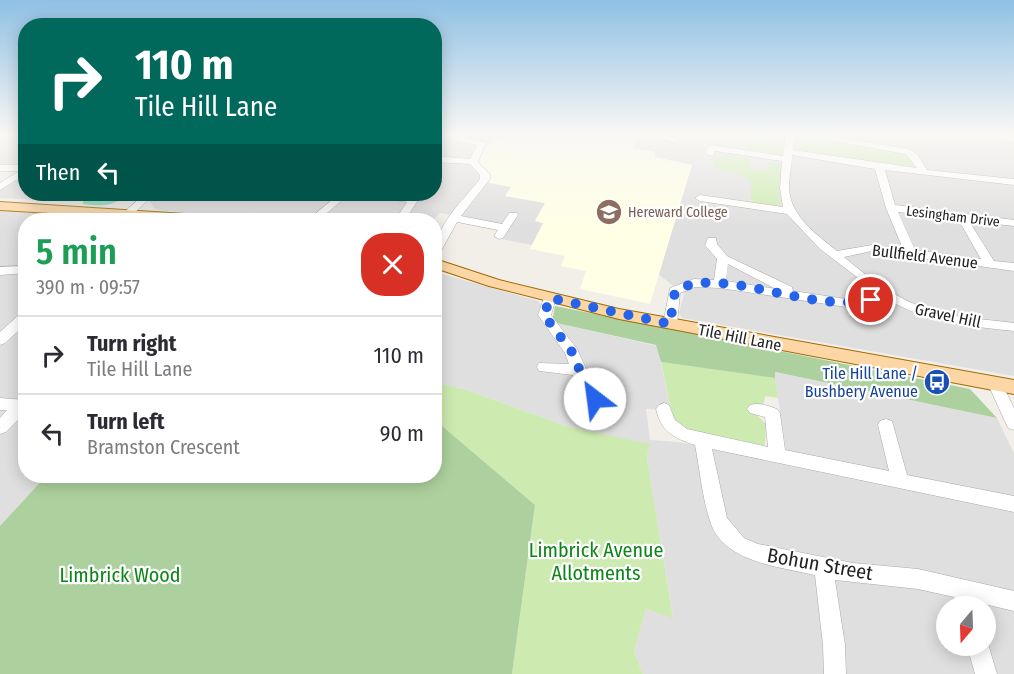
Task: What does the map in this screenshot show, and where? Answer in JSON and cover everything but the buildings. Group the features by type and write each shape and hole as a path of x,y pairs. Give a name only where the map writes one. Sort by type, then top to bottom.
{"main road":[{"path":"0,206 78,213"},
{"name":"Tile Hill Lane","path":"442,264 494,283 550,298 670,324 1014,387"}],"street":[{"path":"442,239 455,218 485,179 485,174 476,165"},
{"path":"700,198 789,211 784,197 787,165"},
{"path":"867,165 1014,182"},
{"path":"920,165 924,172"},
{"path":"879,167 891,208 911,254"},
{"path":"0,168 18,169"},
{"path":"0,187 18,175"},
{"path":"128,213 141,201"},
{"path":"321,213 336,201"},
{"name":"Lesingham Drive","path":"891,208 1014,223"},
{"name":"Gravel Hill","path":"789,211 804,230 899,303 924,313 1014,327"},
{"path":"455,218 502,232 513,215"},
{"path":"962,217 990,264"},
{"path":"712,240 711,245 723,258 755,272 795,295"},
{"name":"Bullfield Avenue","path":"836,255 866,248 1014,267"},
{"path":"720,284 723,258"},
{"path":"0,271 18,270"},
{"path":"670,324 675,291 694,283 720,284 846,303 888,295"},
{"path":"550,298 544,315 572,352 591,397 595,399"},
{"path":"0,340 18,323"},
{"path":"544,367 578,370"},
{"path":"994,384 1014,424"},
{"path":"0,404 18,406"},
{"path":"755,409 772,413 777,454"},
{"path":"664,410 667,425 674,431 702,440 1014,504"},
{"path":"0,428 18,411"},
{"path":"886,425 900,480"},
{"name":"Bohun Street","path":"702,440 719,522 737,544 757,553 824,568 918,579 962,596"},
{"path":"824,568 834,645 835,674"},
{"name":"Bohun Street","path":"996,600 1014,601"},
{"path":"981,656 986,674"}],"shaded area":[{"path":"442,165 471,165 480,174 478,181 512,187 506,196 545,203 535,221 544,223 532,245 502,239 510,226 442,213 190,213 156,210 150,202 442,201"},
{"name":"Hereward College","path":"482,165 692,165 650,304 580,289 586,271 561,266 565,256 530,249 543,223 535,221 545,203 505,196 511,187 489,183 491,175"},
{"path":"692,165 1014,165 1014,376 682,318 679,313 684,294 658,274"},
{"path":"18,178 18,199 0,198 0,190"},
{"path":"0,211 30,213 18,213 18,483 40,483 0,526"},
{"path":"442,274 538,301 552,322 657,346 671,410 646,409 650,440 678,442 788,463 774,372 997,418 1014,453 1014,674 643,674 634,651 646,609 673,617 647,458 650,445 569,427 464,389 442,384"}],"green space":[{"path":"750,165 750,168 767,171 768,165 782,165 778,196 781,207 756,206 751,199 751,182 742,175 713,167"},
{"path":"896,165 918,165 920,169"},
{"path":"83,201 118,201 108,205 83,204"},
{"path":"555,306 970,389 997,418 775,372 775,378 661,362 656,345 552,322"},
{"path":"661,362 775,378 778,398 765,396 756,414 766,424 765,445 760,446 678,430 671,410"},
{"name":"Limbrick Avenue Allotments","path":"442,384 464,389 569,427 650,444 647,458 673,618 646,609 634,651 643,674 512,674 535,505 442,426"},
{"name":"Limbrick Wood","path":"442,426 535,505 512,674 0,674 0,526 40,483 442,483"}],"place":[{"name":"Hereward College","path":"609,212"},
{"name":"Tile Hill Lane / Bushbery Avenue","path":"937,382"}],"route":[{"path":"595,399 591,397 572,352 544,315 550,298 670,324 675,291 694,283 720,284 846,303 871,300"}]}
